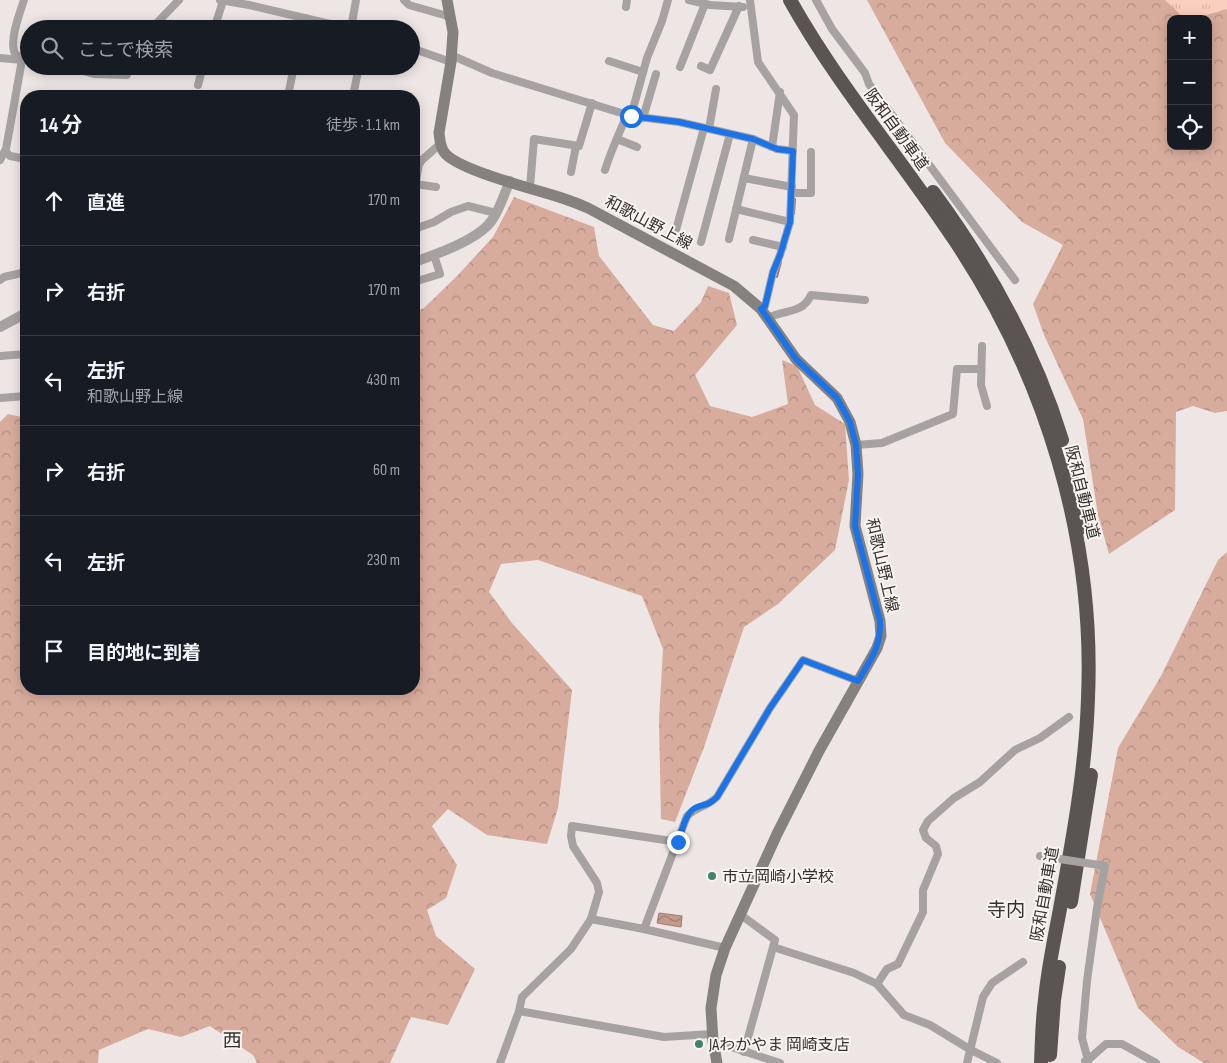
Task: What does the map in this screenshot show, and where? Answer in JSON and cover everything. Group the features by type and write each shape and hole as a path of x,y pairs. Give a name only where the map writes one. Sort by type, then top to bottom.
{"highway":[{"name":"阪和自動車道","path":"790,0 809,34 841,83 930,205 984,288 1015,346 1035,392 1059,463 1067,494 1078,544 1084,589 1089,660 1088,697 1079,797 1045,998 1041,1063"},
{"name":"阪和自動車道","path":"801,0 817,29 849,78 960,229 989,274 1024,340 1044,389 1057,424 1076,492 1087,542 1094,588 1098,652 1098,697 1092,767 1056,990 1050,1063"}],"main road":[{"path":"440,144 439,133 451,58 453,32 447,0"},
{"name":"和歌山野上線","path":"440,144 444,152 458,163 588,208 723,278 744,293 765,313 796,359 837,398 850,422 856,445 858,474 855,526 880,621 881,636 877,648 818,752 777,834 725,948 716,975 711,1008 717,1063"}],"street":[{"path":"20,56 15,54 13,48 17,23 24,0"},
{"path":"160,20 179,0"},
{"path":"353,20 356,0"},
{"path":"404,0 409,5 451,17"},
{"path":"605,170 610,151 629,115 668,0"},
{"path":"689,0 739,6 750,3 758,62 794,115 790,222 773,272 765,313 773,315 794,311 809,300 812,295 865,300"},
{"path":"816,0 832,29 865,72 868,84 1015,280"},
{"path":"216,20 221,1 249,5 313,20"},
{"path":"680,67 709,3"},
{"path":"701,66 710,70 739,6"},
{"path":"420,50 451,58 492,73 629,115 679,122 753,139 777,149 793,151"},
{"path":"0,58 20,59"},
{"path":"608,61 643,72"},
{"path":"643,118 656,74"},
{"path":"0,160 5,152 22,75"},
{"path":"198,85 201,75"},
{"path":"289,90 292,75"},
{"path":"354,90 357,75"},
{"path":"676,230 716,89"},
{"path":"772,147 780,92"},
{"path":"571,172 576,146 578,146 592,103"},
{"path":"701,242 730,134"},
{"path":"530,188 534,139 576,146"},
{"path":"617,139 637,147"},
{"path":"729,239 753,139"},
{"path":"420,165 422,160 440,144"},
{"path":"5,152 10,156 20,158"},
{"path":"744,178 811,193 811,152"},
{"path":"420,260 478,233 491,222 510,181"},
{"path":"420,185 436,187"},
{"path":"420,227 468,206 496,213"},
{"path":"736,209 790,222"},
{"path":"753,240 783,247"},
{"path":"420,280 440,274 434,255"},
{"path":"0,280 4,277 20,273"},
{"path":"0,326 20,316"},
{"path":"982,346 982,391 987,406"},
{"path":"0,356 20,354"},
{"path":"856,445 882,443 953,414 957,369 982,369"},
{"path":"0,398 20,396"},
{"path":"644,929 687,816 695,808 709,804 717,797 770,708 803,660 858,681"},
{"path":"877,984 887,969 898,964 923,912 923,890 938,854 936,846 926,838 923,830 928,821 954,798 980,782 1015,750 1040,738 1068,717"},
{"path":"500,1063 519,1011 522,997 571,949 591,919 599,892 597,883 573,846 572,826 678,842"},
{"path":"1040,856 1105,866 1087,980 1082,1038 1087,1061 1106,1044 1122,1044 1156,1063"},
{"path":"741,915 775,940 744,1052"},
{"path":"591,919 725,948"},
{"path":"773,947 854,973 877,984 904,1015 930,1025 971,1050 997,1063"},
{"path":"967,1063 983,997 992,983 1023,962"},
{"path":"519,1011 664,1037 713,1038 744,1052 780,1063"}],"green space":[{"path":"867,0 1227,0 1227,411 1215,413 1193,406 1176,412 1175,510 1109,554 1098,515 1083,419 1044,335 1033,304 1063,245 1022,222 945,143"},
{"path":"1165,0 1227,0 1227,9 1207,15 1181,15"},
{"path":"514,197 594,227 599,256 653,325 674,331 701,302 708,286 729,293 737,325 695,375 710,406 752,417 788,404 782,360 797,366 815,405 845,424 849,480 835,550 778,604 744,627 704,747 675,822 661,819 659,720 663,649 642,596 538,560 501,564 489,592 512,623 572,690 558,808 547,844 487,835 448,809 432,826 457,865 446,898 427,910 436,936 475,969 448,1025 411,1017 390,1063 257,1063 253,1055 210,1026 181,1037 148,1029 99,1050 98,1063 0,1063 0,422 8,414 20,417 20,695 420,695 420,310 457,276 493,237"},
{"path":"1227,552 1227,1063 1204,1063 1178,1047 1138,1008 1090,894 1118,748 1161,676 1218,560"}],"water":[{"path":"659,913 682,916 681,927 657,923"}],"waterway":[{"path":"794,214 795,199"},
{"path":"777,277 781,262"}],"place":[{"name":"市立岡崎小学校","path":"712,876"},
{"name":"JAわかやま 岡崎支店","path":"699,1044"}],"district":[{"name":"寺内","path":"1006,909"},
{"name":"西","path":"232,1040"}],"route":[{"path":"631,116 679,122 753,139 777,149 793,151 790,222 773,272 765,306 761,309 796,359 837,398 850,422 856,445 858,474 855,514 856,535 880,621 881,636 877,648 858,681 803,660 770,708 717,797 709,804 695,808 687,816 678,842"}]}
